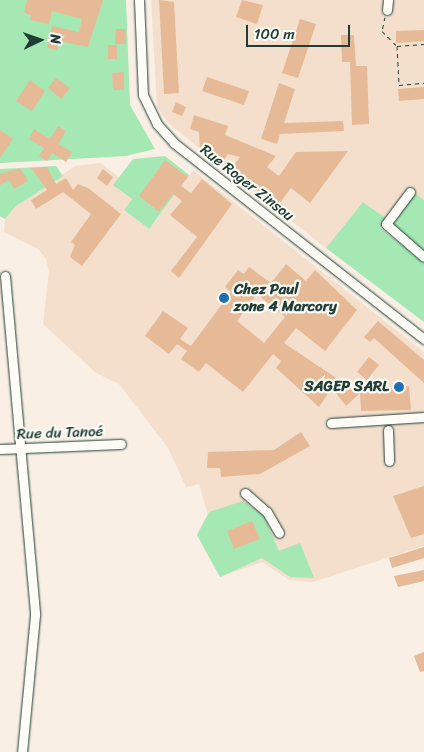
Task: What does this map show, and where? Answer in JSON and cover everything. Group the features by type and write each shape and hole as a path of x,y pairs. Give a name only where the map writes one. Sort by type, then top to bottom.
{"street":[{"name":"Rue Roger Zinsou","path":"139,0 143,95 157,124 174,143 424,339"},
{"path":"388,0 388,10"},
{"path":"410,192 386,224 424,257"},
{"path":"4,276 17,448 25,471 34,615 22,752"},
{"path":"331,423 424,417"},
{"path":"388,430 388,461"},
{"name":"Rue du Tanoé","path":"0,449 121,444"},
{"path":"245,493 267,512 280,533"}],"path":[{"path":"388,10 382,31 397,46 399,84 424,83"},
{"path":"397,46 424,44"}],"shaded area":[{"path":"151,0 424,0 424,200 413,192 387,219 363,202 326,248 169,124 157,107"},
{"path":"100,163 119,177 114,185 132,199 124,210 149,229 193,170 424,352 424,546 313,582 289,580 262,562 220,577 197,535 208,515 199,484 186,487 168,448 119,384 96,373 43,324 49,272 46,259 38,249 4,232 5,219 16,206 75,166"}],"green space":[{"path":"0,0 126,0 130,105 155,149 126,156 0,163"},
{"path":"165,156 189,175 149,229 124,210 132,199 113,185 133,159"},
{"path":"56,166 63,176 16,206 5,219 0,216 0,169"},
{"path":"413,192 424,200 424,252 388,224"},
{"path":"363,202 387,219 380,228 424,262 424,322 326,248"},
{"path":"243,501 264,516 279,551 300,543 314,578 290,577 262,558 220,577 197,535 209,512"}],"building":[{"path":"27,0 103,0 88,47 59,41 57,50 47,48 52,26 79,32 82,19 52,11 49,24 30,20 31,15 24,13"},
{"path":"159,0 174,2 179,93 164,94"},
{"path":"242,0 263,5 257,24 236,17"},
{"path":"300,19 316,24 298,78 282,73"},
{"path":"116,29 126,29 126,44 115,44"},
{"path":"424,30 424,41 396,43 396,31"},
{"path":"341,35 354,35 356,66 367,66 369,124 352,125 350,62 342,62"},
{"path":"108,45 117,45 117,59 108,59"},
{"path":"124,72 124,90 113,90 112,73"},
{"path":"207,77 249,91 244,105 202,91"},
{"path":"56,78 70,88 61,99 48,88"},
{"path":"30,80 45,91 32,111 16,101"},
{"path":"279,83 295,89 284,123 343,121 344,131 280,134 277,144 261,139"},
{"path":"424,87 424,99 399,101 398,89"},
{"path":"176,102 186,107 182,116 172,112"},
{"path":"194,115 228,126 225,135 276,156 267,167 279,176 296,152 348,151 310,203 291,188 276,208 231,169 240,157 228,154 221,164 200,151 199,132 190,129"},
{"path":"58,126 66,131 58,144 72,152 66,162 52,153 47,161 39,156 44,148 29,139 34,129 50,139"},
{"path":"0,130 13,139 0,158"},
{"path":"165,160 188,177 181,186 191,193 202,179 232,204 179,278 171,271 197,237 170,215 182,201 173,194 159,212 139,196"},
{"path":"47,167 56,184 66,178 73,190 78,184 88,188 121,214 82,266 70,257 75,245 71,242 91,214 63,192 36,209 31,200 47,190 31,168"},
{"path":"20,168 28,181 14,189 9,180 0,185 0,174"},
{"path":"103,169 113,177 107,186 97,178"},
{"path":"286,264 306,281 315,270 357,310 325,351 296,328 284,343 357,392 409,386 411,410 361,411 360,393 346,406 332,388 319,407 276,368 281,361 273,354 243,392 206,363 199,372 181,359 187,351 177,344 169,354 145,336 163,311 188,328 180,339 191,346 231,292 225,287 238,270 244,274 249,267 271,283","holes":["257,294 285,317 264,343 237,321"]},
{"path":"378,321 424,360 424,383 374,338 370,342 364,337"},
{"path":"369,357 379,365 367,380 357,372"},
{"path":"301,432 310,446 260,474 221,477 220,468 207,468 208,452 274,450"},
{"path":"424,486 424,534 411,538 393,496"},
{"path":"252,521 260,539 234,549 227,531"},
{"path":"424,547 424,558 392,568 389,558"},
{"path":"424,570 424,581 398,587 394,576"},
{"path":"424,652 424,671 420,672 414,656"}],"place":[{"name":"Chez Paul zone 4 Marcory","path":"224,298"},
{"name":"SAGEP SARL","path":"399,387"}]}
